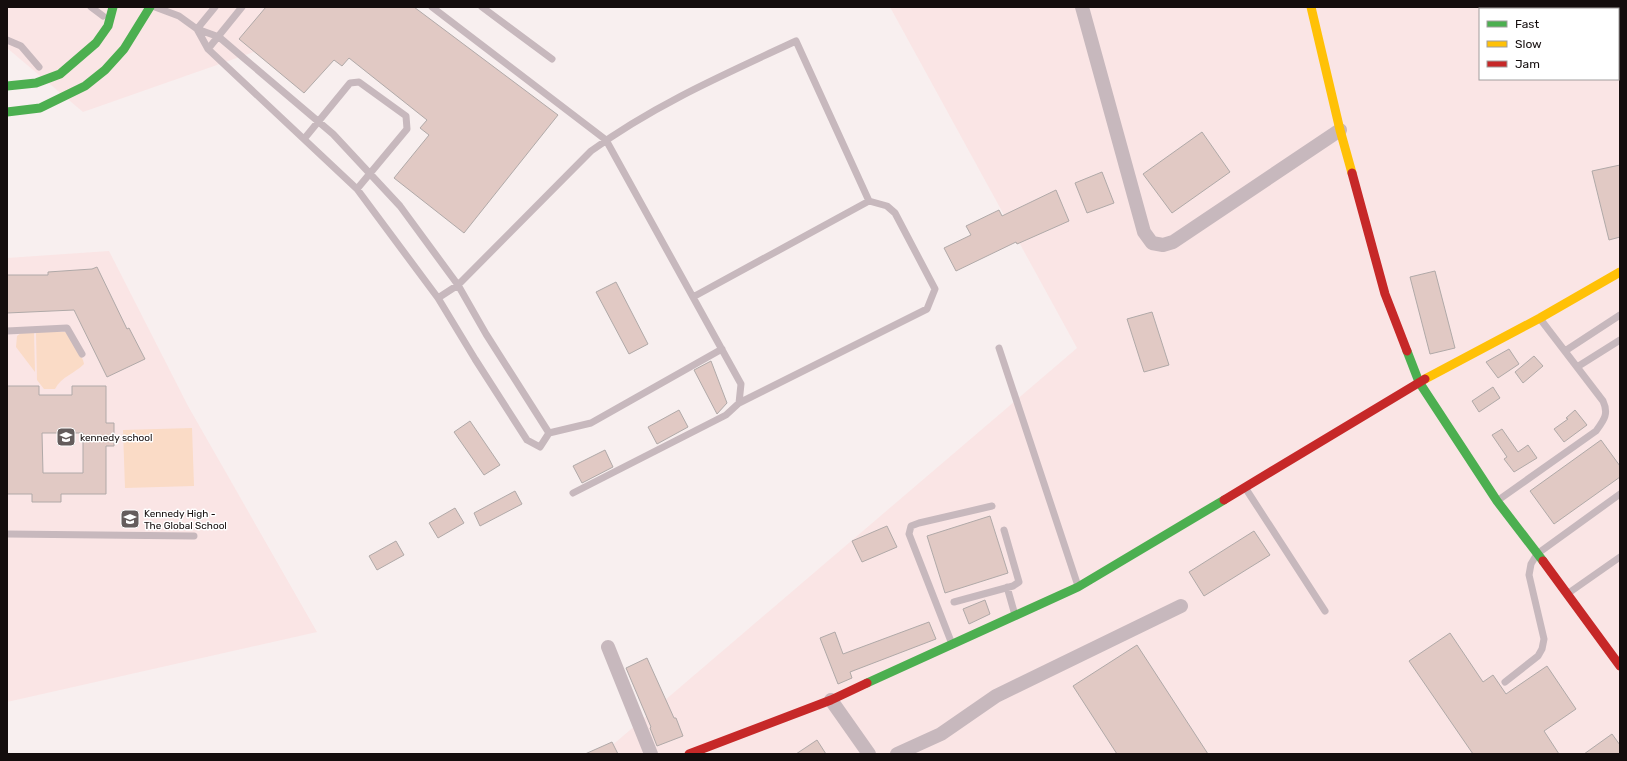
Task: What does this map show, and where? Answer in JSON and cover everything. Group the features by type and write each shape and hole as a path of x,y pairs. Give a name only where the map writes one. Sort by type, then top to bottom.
{"street":[{"path":"101,19 109,7"},
{"path":"7,86 36,83 60,74 96,43 108,26 113,7"},
{"path":"7,112 40,108 85,86 105,70 124,49 150,7"},
{"path":"1082,7 1144,232 1152,243 1163,245 1173,242 1340,130"},
{"path":"1312,7 1340,130 1385,294 1419,382 1497,501 1568,593 1620,666"},
{"path":"27,70 50,64"},
{"path":"689,754 831,700 1078,587 1107,571 1419,382 1540,318 1620,272"},
{"path":"897,754 941,734 996,696 1181,606"},
{"path":"608,646 651,754"},
{"path":"831,700 870,754"}],"lane":[{"path":"91,7 101,19"},
{"path":"156,7 179,16 197,29 219,37 333,134 400,206 458,285 486,334 549,433"},
{"path":"197,29 215,7"},
{"path":"208,49 242,7"},
{"path":"432,7 606,140 741,384 739,403"},
{"path":"482,7 552,59"},
{"path":"197,29 208,49 357,189 438,298 527,440 540,447 549,433 591,423 722,350"},
{"path":"7,40 21,46 39,67"},
{"path":"438,298 458,285 592,151 606,140 681,95 796,41 868,201"},
{"path":"304,138 350,83 359,82 406,116 406,129 357,189"},
{"path":"573,492 726,415 739,403 927,309 935,289 895,213 887,206 868,201 693,297"},
{"path":"1565,351 1620,316"},
{"path":"1497,501 1596,431 1606,418 1606,408 1603,401 1540,318"},
{"path":"7,331 67,328 82,354"},
{"path":"1577,366 1620,340"},
{"path":"999,348 1078,587"},
{"path":"1245,487 1325,611"},
{"path":"1504,682 1538,656 1542,649 1544,639 1529,575 1530,564 1537,554 1620,494"},
{"path":"952,644 909,534 912,526 919,523 992,506"},
{"path":"954,602 1017,584 1019,579 1004,530"},
{"path":"7,534 194,536"},
{"path":"1568,593 1620,557"},
{"path":"1007,587 1015,615"}],"shaded area":[{"path":"7,7 382,7 83,112 7,48"},
{"path":"890,7 1620,7 1620,754 602,754 1077,348"},
{"name":"Kennedy High - The Global School","path":"109,251 188,406 317,632 7,702 7,258"},
{"path":"34,332 35,372 16,347 17,336 21,333"},
{"path":"36,332 66,332 83,360 84,364 61,381 55,389 44,389 37,380"},
{"path":"192,428 194,486 125,488 123,430"}],"building":[{"path":"266,7 414,7 558,115 464,233 394,178 429,135 420,128 427,120 349,58 342,66 334,60 304,93 239,39"},
{"path":"1202,132 1230,172 1172,213 1143,174"},
{"path":"1620,165 1620,237 1609,240 1592,171"},
{"path":"1102,172 1114,203 1087,213 1075,183"},
{"path":"1056,190 1069,221 1017,244 1016,242 956,271 944,248 971,235 966,226 999,210 1002,216"},
{"path":"97,267 127,329 129,328 145,359 107,377 74,310 7,313 7,275 48,275 48,272 92,269"},
{"path":"1435,271 1455,348 1430,354 1410,277"},
{"path":"616,282 648,344 629,354 596,292"},
{"path":"1152,312 1169,365 1144,372 1127,319"},
{"path":"1509,349 1519,364 1498,378 1486,362"},
{"path":"1534,356 1543,366 1523,383 1515,372"},
{"path":"711,361 727,403 717,414 694,370"},
{"path":"7,386 39,386 39,395 72,395 72,386 106,386 106,423 114,423 114,446 106,446 106,494 61,494 61,502 32,502 32,494 7,494","holes":["42,433 83,433 83,473 43,473"]},
{"path":"1493,387 1500,398 1479,412 1472,401"},
{"path":"679,410 688,427 657,444 648,427"},
{"path":"1575,410 1587,425 1564,442 1554,429 1568,419 1566,418"},
{"path":"470,421 500,465 484,475 454,432"},
{"path":"1502,429 1518,452 1528,445 1537,458 1514,472 1504,459 1507,457 1492,435"},
{"path":"1601,440 1620,466 1620,477 1554,524 1530,491"},
{"path":"605,450 613,467 582,483 573,466"},
{"path":"515,491 522,504 480,526 474,513"},
{"path":"455,508 464,523 438,538 429,523"},
{"path":"990,516 1008,573 945,593 927,536"},
{"path":"887,526 897,547 862,562 852,541"},
{"path":"1254,531 1270,555 1204,596 1189,572"},
{"path":"396,541 404,555 377,570 369,556"},
{"path":"985,600 990,614 969,624 963,609"},
{"path":"929,622 936,639 850,672 852,678 838,684 820,638 835,632 843,654"},
{"path":"1450,633 1483,682 1493,675 1506,694 1547,666 1576,709 1544,731 1559,754 1473,754 1409,661"},
{"path":"1137,645 1208,754 1117,754 1073,686"},
{"path":"647,658 683,736 657,746 650,728 651,727 626,668"},
{"path":"1612,734 1620,745 1620,754 1584,754"},
{"path":"817,740 826,754 796,754"},
{"path":"612,742 618,754 585,754"}],"traffic: fast":[{"path":"7,86 36,83 60,74 96,43 108,26 113,7"},
{"path":"7,112 40,108 85,86 105,70 124,49 150,7"},
{"path":"1407,351 1419,382 1497,501 1543,561"},
{"path":"867,683 1078,587 1224,500"}],"traffic: slow":[{"path":"1311,7 1340,130 1352,173"},
{"path":"1425,379 1540,318 1620,272"}],"traffic: jam":[{"path":"1352,173 1385,294 1407,351"},
{"path":"1224,500 1425,379"},
{"path":"1543,561 1620,666"},
{"path":"689,754 831,700 867,683"}],"place":[{"name":"kennedy school","path":"66,437"},
{"name":"Kennedy High - The Global School","path":"130,519"}]}
